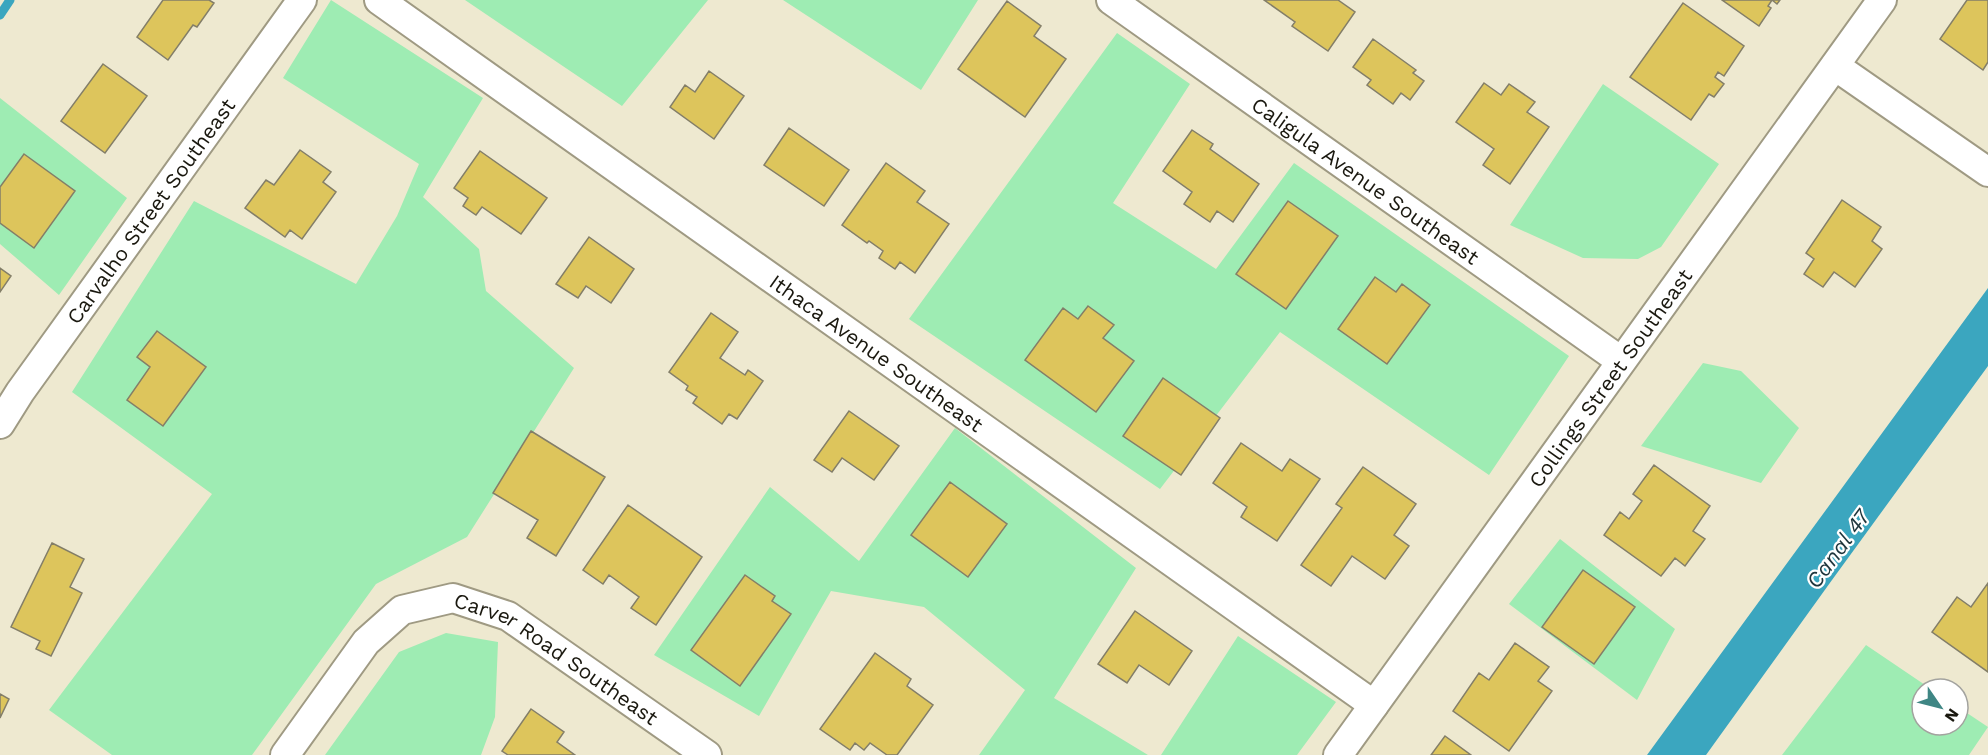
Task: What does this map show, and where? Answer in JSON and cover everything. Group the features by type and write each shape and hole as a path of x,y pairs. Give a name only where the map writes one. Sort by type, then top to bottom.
{"street":[{"name":"Carvalho Street Southeast","path":"0,424 20,392 303,0"},
{"name":"Ithaca Avenue Southeast","path":"379,0 1374,705"},
{"name":"Caligula Avenue Southeast","path":"1111,0 1621,361"},
{"name":"Collings Street Southeast","path":"1338,755 1882,0"},
{"path":"1835,66 1988,172"},
{"name":"Carver Road Southeast","path":"285,755 366,642 402,610 453,598 508,616 707,755"}],"green space":[{"path":"331,0 483,98 423,197 479,249 486,291 574,368 467,537 376,584 252,755 112,755 49,710 212,494 72,392 194,201 356,284 397,216 419,164 283,78"},
{"path":"465,0 708,0 622,106"},
{"path":"783,0 978,0 921,90"},
{"path":"1117,33 1190,84 1113,203 1216,269 1294,163 1569,356 1489,475 1280,332 1160,489 909,319"},
{"path":"1603,84 1719,164 1661,247 1638,259 1583,258 1510,225"},
{"path":"0,98 127,198 59,295 0,244"},
{"path":"1703,363 1741,371 1799,428 1761,483 1641,446"},
{"path":"955,428 1136,568 1054,698 1148,755 979,755 1025,690 924,607 831,591 759,716 654,655 770,487 859,561"},
{"path":"1560,539 1675,629 1637,700 1509,604"},
{"path":"446,633 498,642 495,717 481,755 325,755 399,652"},
{"path":"1238,636 1336,702 1297,755 1161,755"},
{"path":"1866,645 1913,677 1910,677 1910,737 1970,737 1970,715 1988,727 1969,755 1782,755"}],"water":[{"name":"Canal 47","path":"1988,288 1988,366 1706,755 1647,755"}],"building":[{"path":"163,0 209,0 214,3 197,27 193,25 168,60 137,37"},
{"path":"1264,0 1338,0 1355,12 1328,51 1292,26 1295,22"},
{"path":"1722,0 1772,0 1768,6 1771,8 1759,26"},
{"path":"1967,0 1988,0 1988,62 1983,70 1940,39"},
{"path":"1007,1 1041,26 1034,36 1066,59 1025,117 958,69"},
{"path":"1683,3 1744,46 1724,76 1718,72 1715,77 1724,84 1714,97 1709,94 1691,120 1630,77"},
{"path":"1373,39 1416,70 1413,73 1424,81 1410,100 1401,93 1393,104 1367,85 1371,80 1353,67"},
{"path":"103,64 147,96 105,153 61,121"},
{"path":"709,71 744,96 714,139 670,107 685,85 695,92"},
{"path":"1484,83 1501,95 1509,84 1535,102 1527,112 1549,127 1510,184 1483,165 1494,149 1456,122"},
{"path":"789,128 849,170 824,206 764,165"},
{"path":"1192,130 1213,144 1210,149 1259,184 1233,222 1217,211 1210,222 1184,204 1192,192 1163,171"},
{"path":"300,150 331,172 323,182 336,192 302,239 290,230 285,237 245,208 266,180 274,185"},
{"path":"480,151 547,198 521,234 482,207 476,215 463,206 468,198 454,188"},
{"path":"24,154 75,191 34,248 0,223 0,187"},
{"path":"886,163 925,191 917,202 949,224 915,273 900,262 895,269 879,258 883,251 869,241 867,243 842,225"},
{"path":"1842,200 1881,227 1872,241 1882,249 1855,287 1834,272 1823,287 1804,274 1814,259 1806,253"},
{"path":"1288,201 1338,236 1286,309 1236,274"},
{"path":"589,237 634,269 611,303 586,286 578,298 556,284"},
{"path":"0,268 11,276 0,292"},
{"path":"1375,277 1396,292 1402,284 1430,305 1387,364 1338,329"},
{"path":"1088,306 1114,325 1103,338 1134,361 1096,412 1025,360 1063,308 1078,319"},
{"path":"711,313 738,332 720,358 745,375 748,370 763,381 737,419 729,414 722,424 693,403 697,397 686,390 688,386 669,372"},
{"path":"157,331 206,367 163,426 127,400 150,367 137,357"},
{"path":"1163,378 1220,418 1181,475 1123,436"},
{"path":"849,411 899,446 874,480 842,458 832,472 814,460"},
{"path":"531,431 605,477 556,556 527,538 538,520 493,493"},
{"path":"1241,443 1282,471 1290,459 1320,479 1277,541 1241,517 1247,507 1213,483"},
{"path":"1654,465 1710,506 1693,531 1705,539 1685,566 1675,558 1661,576 1604,535 1620,512 1629,519 1642,501 1633,494"},
{"path":"1363,467 1416,504 1394,535 1409,546 1385,579 1352,556 1331,586 1301,565 1342,508 1336,504"},
{"path":"950,482 1007,524 968,577 911,535"},
{"path":"628,505 702,557 656,625 631,608 639,597 609,575 603,584 583,570"},
{"path":"52,543 84,559 70,587 82,593 51,656 36,649 40,641 11,627"},
{"path":"1583,570 1635,607 1594,664 1542,627"},
{"path":"745,575 775,596 772,601 791,614 740,686 691,650"},
{"path":"1988,583 1988,672 1932,632 1957,597 1971,607"},
{"path":"1135,611 1192,651 1169,685 1139,665 1127,683 1098,664"},
{"path":"1515,643 1549,667 1538,681 1552,691 1509,751 1453,711 1479,673 1489,680"},
{"path":"875,653 911,679 907,686 933,705 897,755 887,755 870,743 864,750 855,743 850,750 820,729"},
{"path":"0,694 9,699 0,718"},
{"path":"531,709 564,732 557,742 575,755 508,755 502,751"},
{"path":"1445,736 1471,755 1431,755"}],"waterway":[{"path":"0,15 10,0"}]}
